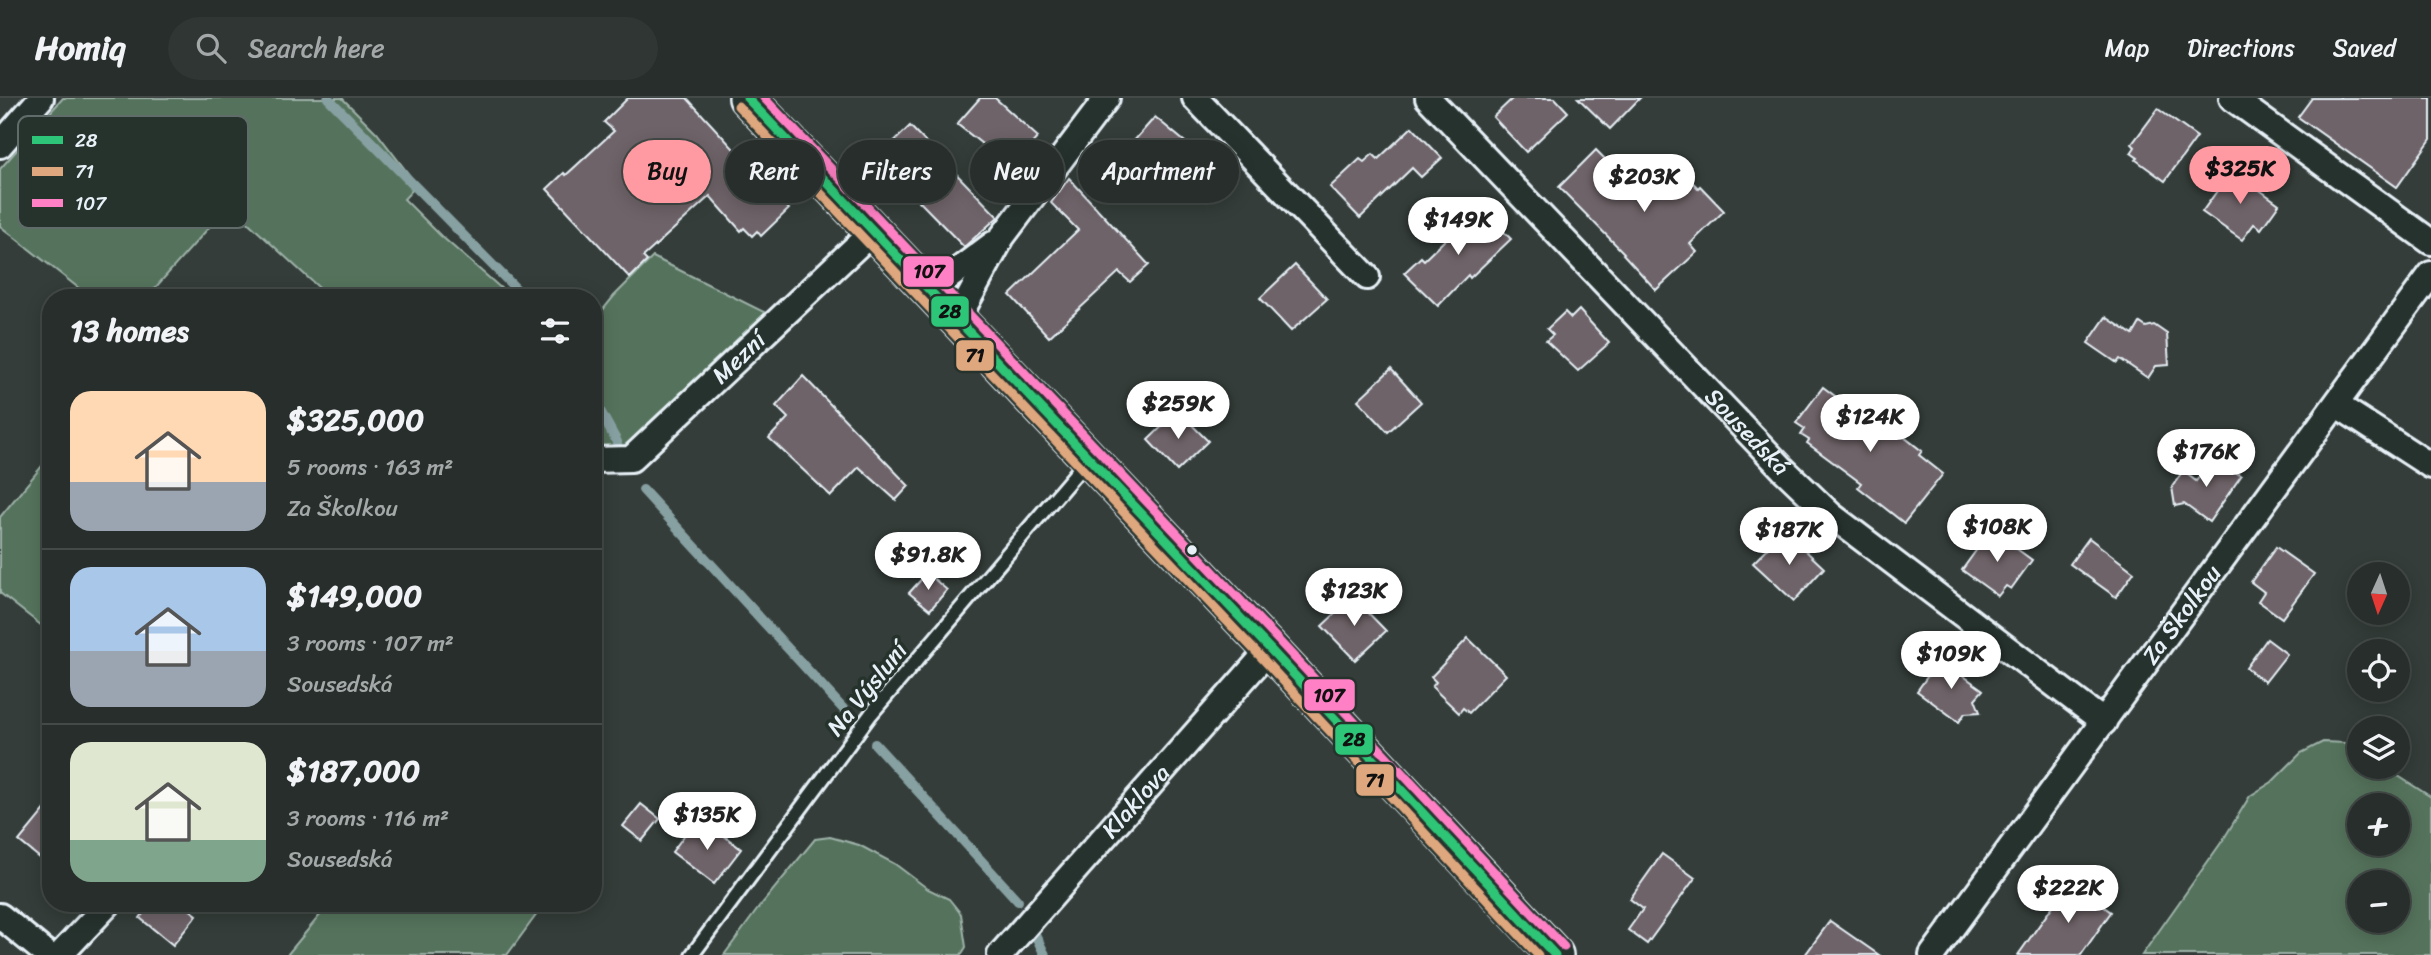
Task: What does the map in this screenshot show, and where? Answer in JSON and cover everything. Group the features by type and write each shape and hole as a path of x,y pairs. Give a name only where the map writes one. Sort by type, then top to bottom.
{"main road":[{"path":"747,98 1270,649 1555,955"}],"street":[{"path":"25,116 41,98"},
{"path":"957,320 1002,237 1107,98"},
{"path":"1195,98 1367,277"},
{"name":"Sousedská","path":"1428,98 1783,469 1830,514 2104,722"},
{"path":"2232,98 2431,242"},
{"path":"0,145 18,124"},
{"name":"Mezní","path":"602,460 631,459 873,231"},
{"path":"929,292 1002,237"},
{"name":"Za Školkou","path":"1932,955 2431,274"},
{"path":"2337,405 2431,466"},
{"name":"Klaklova","path":"1000,955 1270,649"},
{"path":"60,955 101,912"},
{"path":"0,916 48,955"}],"lane":[{"name":"Na Výsluní","path":"692,955 871,714 1088,459"}],"green space":[{"path":"63,98 342,98 377,133 417,185 404,199 440,235 502,289 320,289 248,222 248,116 47,116"},
{"path":"18,149 18,228 208,228 154,289 80,289 0,226 0,169"},
{"path":"653,257 772,316 621,457 602,456 602,311"},
{"path":"42,466 42,626 0,593 0,517"},
{"path":"2323,742 2346,743 2347,779 2403,779 2431,797 2431,955 2142,955 2223,840 2250,796 2272,782 2301,753"},
{"path":"830,837 859,845 895,864 928,889 949,899 961,914 966,947 961,955 724,955 815,839"},
{"path":"323,912 538,912 507,955 287,955"}],"building":[{"path":"628,98 687,98 726,140 725,203 783,203 789,209 761,236 757,231 752,236 744,228 741,231 711,197 711,140 623,140 623,203 702,203 643,257 647,261 630,278 547,189 614,131 604,122"},
{"path":"980,98 995,98 1038,137 1035,140 977,140 957,124"},
{"path":"1513,98 1555,98 1568,112 1526,152 1493,117"},
{"path":"1578,98 1640,98 1610,129"},
{"path":"2312,98 2431,98 2431,139 2397,187 2298,117"},
{"path":"2158,109 2197,137 2165,181 2136,160 2138,158 2131,153 2135,147 2132,144"},
{"path":"1155,117 1183,140 1135,140"},
{"path":"910,126 924,140 896,140"},
{"path":"1412,127 1442,158 1421,177 1412,168 1360,218 1330,187 1360,159 1364,162 1373,154 1378,159"},
{"path":"1596,150 1638,192 1671,160 1724,211 1690,244 1697,252 1656,290 1559,187"},
{"path":"2232,170 2279,204 2261,229 2254,224 2242,240 2202,212"},
{"path":"956,174 970,188 970,203 984,203 998,217 964,247 921,203 956,203"},
{"path":"1069,178 1078,188 1078,203 1092,203 1149,265 1130,282 1119,272 1049,337 1010,295 1078,230 1051,203 1064,203 1064,185"},
{"path":"1479,207 1511,239 1470,278 1468,275 1438,306 1404,273 1421,257 1424,260"},
{"path":"1295,265 1327,299 1291,331 1260,298"},
{"path":"1579,310 1609,343 1578,371 1546,341 1553,335 1547,329 1565,312 1571,318"},
{"path":"2106,317 2133,335 2140,323 2146,327 2154,325 2167,334 2169,365 2156,366 2148,378 2120,359 2117,363 2088,343"},
{"path":"1391,369 1421,402 1388,432 1358,400"},
{"path":"803,376 909,486 896,500 859,467 831,496 769,438 788,418 776,406"},
{"path":"1823,387 1863,417 1868,409 1922,451 1919,455 1943,474 1904,523 1858,487 1861,483 1807,443 1809,440 1801,435 1805,429 1796,423"},
{"path":"1178,411 1208,441 1177,471 1148,440"},
{"path":"2215,457 2241,476 2209,522 2184,504 2175,506 2172,487 2183,471 2196,481"},
{"path":"1991,530 2032,560 2011,589 2006,586 1998,596 1962,570"},
{"path":"1790,536 1824,568 1794,601 1753,563 1777,539 1783,544"},
{"path":"2089,538 2134,572 2116,597 2070,564"},
{"path":"2276,547 2314,574 2282,618 2258,601 2264,592 2251,582"},
{"path":"927,573 947,590 930,610 909,593"},
{"path":"1353,597 1386,631 1355,660 1322,626"},
{"path":"1468,638 1506,675 1469,713 1463,708 1459,713 1432,687 1436,682 1431,677"},
{"path":"2267,639 2287,654 2265,682 2246,668"},
{"path":"1940,659 1983,690 1975,699 1980,712 1965,713 1959,722 1917,691"},
{"path":"641,804 660,819 642,841 623,826"},
{"path":"42,813 42,860 19,841"},
{"path":"705,821 741,849 714,884 672,852 689,829 697,834"},
{"path":"1662,854 1695,878 1647,944 1628,930 1643,909 1630,899"},
{"path":"2070,882 2111,912 2081,955 2018,955"},
{"path":"144,912 193,912 197,915 173,945 140,918"},
{"path":"1830,921 1879,955 1805,955"}],"waterway":[{"path":"328,98 516,289"},
{"path":"602,414 617,442"},
{"path":"643,490 847,713"},
{"path":"875,744 1018,901"},
{"path":"1032,928 1045,955"}],"transit line":[{"name":"28","path":"747,98 1270,649 1555,955"},
{"name":"107","path":"764,98 1279,641 1564,947"},
{"name":"71","path":"738,106 1261,657 1538,955"}]}
